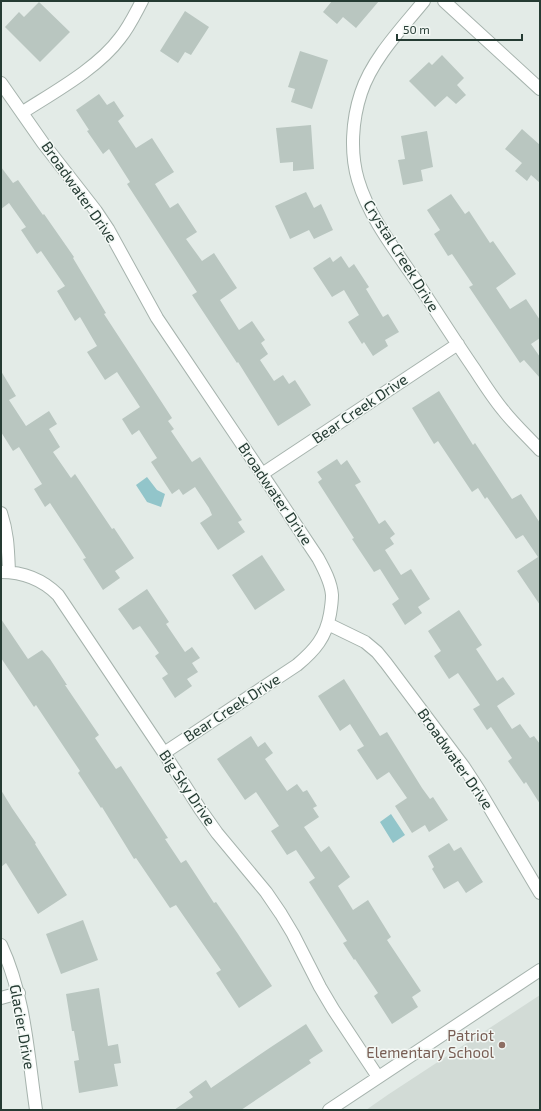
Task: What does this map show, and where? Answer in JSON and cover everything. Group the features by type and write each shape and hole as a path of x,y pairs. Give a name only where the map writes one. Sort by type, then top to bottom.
{"street":[{"path":"23,112 84,72 103,56 120,39 142,1"},
{"name":"Crystal Creek Drive","path":"424,1 382,53 366,80 361,92 356,112 354,131 354,149 358,179 365,199 381,229 458,344 502,409 540,450"},
{"path":"444,1 540,89"},
{"name":"Broadwater Drive","path":"1,82 43,143 96,211 108,229 156,318 318,558 325,572 332,595 328,624 365,642 377,652 386,663 464,767 540,893"},
{"name":"Bear Creek Drive","path":"262,474 458,344"},
{"name":"Big Sky Drive","path":"1,513 8,539 5,572 25,575 39,580 58,595 200,809 217,833 266,892 281,914 333,1009 378,1077"},
{"name":"Bear Creek Drive","path":"164,753 298,665 316,647 328,624"},
{"name":"Glacier Drive","path":"1,945 19,993 36,1110"},
{"path":"329,1110 540,970"},
{"path":"1,998 19,993"}],"shaded area":[{"name":"Patriot Elementary School","path":"540,995 540,1110 366,1110 389,1094"}],"water":[{"path":"147,477 157,490 165,494 161,507 147,502 136,485"},
{"path":"391,814 405,835 393,843 380,822"}],"building":[{"path":"332,1 379,1 356,28 343,17 337,24 323,12"},
{"path":"39,2 70,32 40,62 5,27 19,12 24,17"},
{"path":"185,11 209,27 191,55 185,52 178,63 160,51"},
{"path":"300,51 328,60 312,109 291,102 295,89 288,87"},
{"path":"442,55 464,78 457,85 466,95 456,104 447,96 435,107 409,81 429,62 432,65"},
{"path":"99,94 107,105 114,101 124,116 118,121 136,148 152,138 174,172 155,184 170,208 178,203 197,232 186,239 202,261 214,253 237,288 220,300 239,330 252,321 265,340 261,343 268,354 260,360 274,381 283,375 289,384 295,380 311,405 278,426 238,362 237,363 192,295 197,292 127,184 130,182 109,149 103,154 87,131 89,130 76,110"},
{"path":"311,125 314,169 293,171 293,162 280,163 276,128"},
{"path":"522,129 540,145 540,183 531,175 527,181 515,171 522,163 505,149"},
{"path":"427,131 433,167 421,170 423,181 403,185 398,160 405,159 401,136"},
{"path":"1,167 13,183 18,180 74,257 73,258 106,313 104,314 172,418 168,421 174,429 171,431 192,462 200,457 242,520 238,522 245,532 218,550 200,523 212,515 209,508 195,487 183,495 179,489 172,494 151,462 157,458 139,430 132,435 122,419 140,407 117,372 105,380 87,352 97,346 80,317 75,321 57,291 65,286 41,251 37,254 21,230 26,227 9,203 1,209"},
{"path":"306,192 314,208 321,204 333,230 314,239 309,230 290,239 275,206"},
{"path":"451,194 465,214 469,211 490,243 493,241 516,274 496,288 510,309 526,299 540,320 540,338 531,344 540,357 540,378 524,360 520,363 469,287 473,285 452,254 448,256 434,234 440,230 427,210"},
{"path":"341,256 349,268 354,264 369,287 366,289 383,317 388,314 399,332 385,340 388,346 373,356 364,342 362,344 348,322 359,315 344,290 332,297 313,268 330,257 333,262"},
{"path":"1,371 16,396 9,400 26,426 49,411 57,424 49,429 60,447 53,452 71,478 75,474 112,529 114,528 134,558 115,571 120,578 103,590 83,559 86,558 50,503 45,507 34,489 42,484 19,447 13,451 1,432"},
{"path":"439,391 473,445 475,443 512,499 521,494 540,523 540,605 517,571 538,557 523,535 516,539 487,497 485,499 478,488 472,492 438,441 434,444 412,408"},
{"path":"337,459 341,465 347,460 361,482 355,485 379,524 385,520 395,534 390,538 394,544 385,550 401,575 411,569 430,599 418,607 422,613 405,625 392,604 399,599 380,569 374,572 352,539 354,538 318,482 322,479 317,472"},
{"path":"262,555 285,590 255,610 232,575"},
{"path":"147,589 169,622 166,624 185,652 192,647 200,658 192,663 198,672 187,679 192,686 175,698 162,678 168,674 155,656 159,653 140,626 133,630 118,609"},
{"path":"459,610 482,645 476,649 497,681 503,677 515,694 497,706 512,729 520,724 530,738 534,736 540,744 540,804 526,782 524,784 508,761 512,758 491,727 487,730 473,709 480,705 458,673 449,679 434,656 441,651 428,631"},
{"path":"1,619 28,659 42,650 50,659 67,685 65,685 99,735 95,738 116,769 121,766 168,838 165,839 181,863 186,860 214,903 216,902 238,934 272,986 239,1008 216,973 221,970 176,905 170,908 136,858 134,859 102,807 101,808 78,773 80,771 36,705 34,707 1,658"},
{"path":"344,679 380,736 387,732 422,788 430,799 433,797 448,820 429,832 425,825 412,833 395,806 407,798 389,772 377,780 357,750 364,746 350,724 340,731 318,696"},
{"path":"251,736 258,747 265,742 273,753 265,759 287,791 297,784 303,792 307,790 317,806 313,808 319,817 304,827 321,852 329,846 350,877 338,886 353,910 368,900 391,937 387,940 421,991 412,997 418,1007 392,1024 374,996 378,993 343,943 347,941 309,882 315,878 296,850 287,855 271,831 279,826 256,792 245,800 217,759"},
{"path":"1,790 36,843 35,844 67,895 38,914 6,863 1,867"},
{"path":"449,843 454,851 461,847 483,882 466,893 458,881 444,889 432,869 434,867 428,856"},
{"path":"83,920 98,960 61,974 46,934"},
{"path":"99,988 108,1046 118,1044 121,1063 114,1064 118,1086 79,1093 74,1061 79,1060 74,1031 72,1031 66,994"},
{"path":"306,1024 323,1051 309,1060 311,1063 241,1110 174,1110 193,1097 189,1092 206,1080 211,1088"}],"place":[{"name":"Patriot Elementary School","path":"502,1045"}]}
